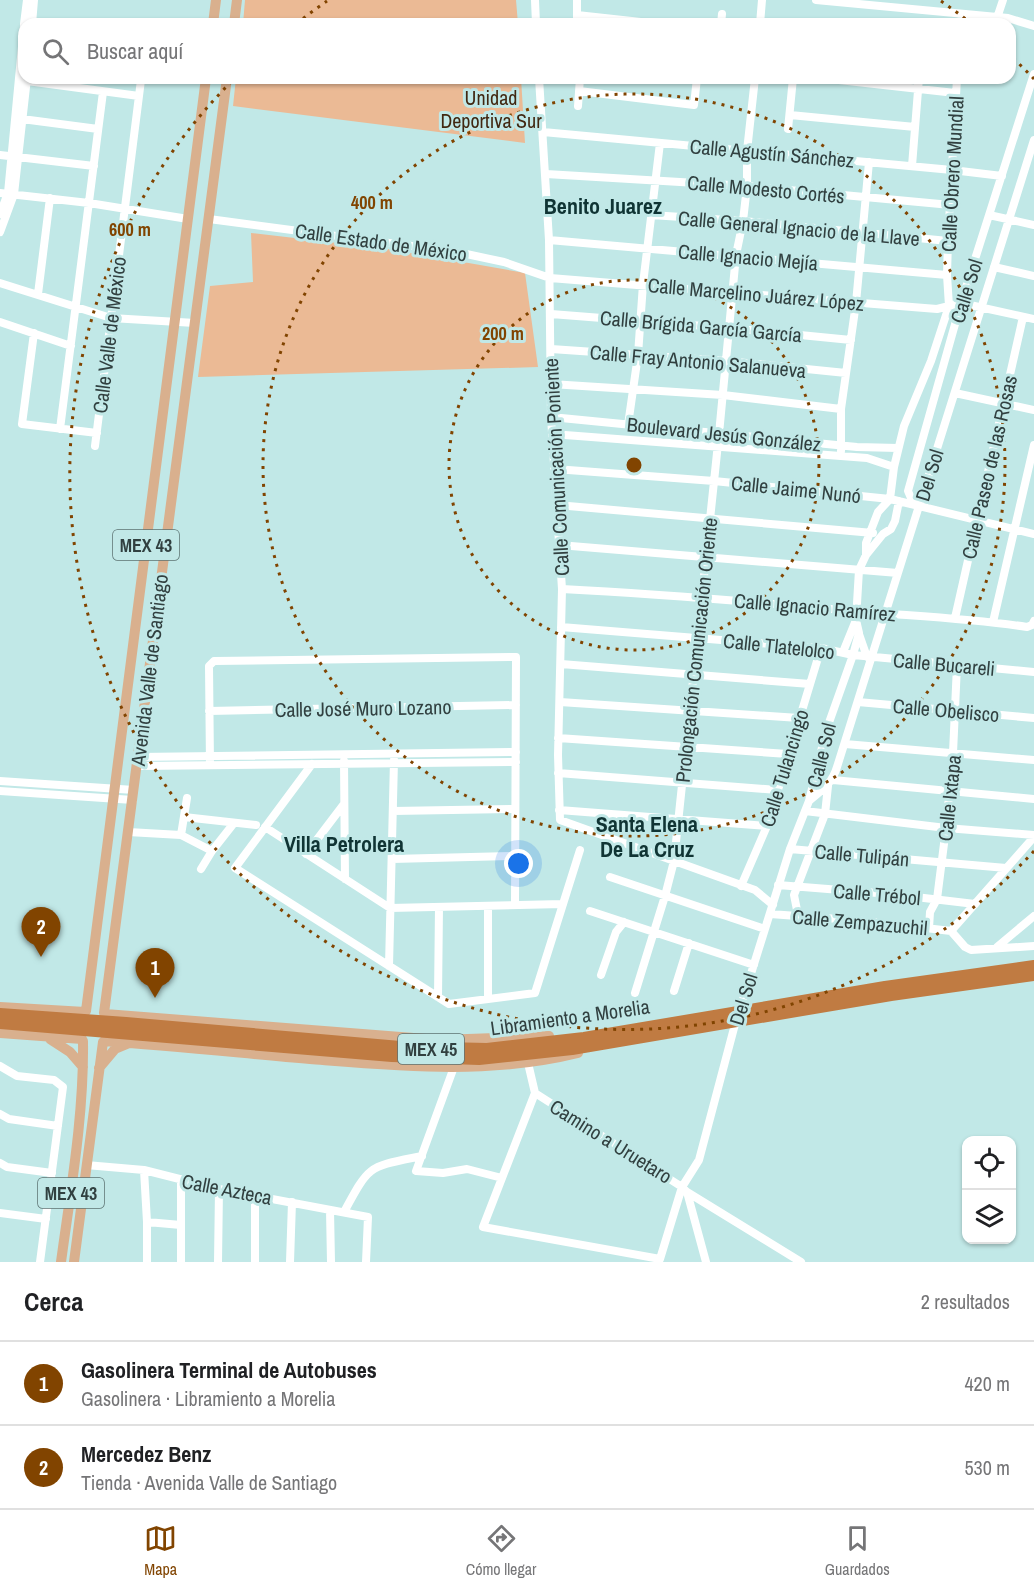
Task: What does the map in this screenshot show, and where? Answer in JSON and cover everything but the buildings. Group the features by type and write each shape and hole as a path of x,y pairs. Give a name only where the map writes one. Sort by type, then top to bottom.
{"highway":[{"name":"Libramiento a Morelia","path":"751,1015 885,987 1034,966"},
{"name":"Libramiento a Morelia","path":"127,1028 464,1050 550,1044 650,1026 731,1018 1034,975"},
{"name":"Libramiento a Morelia","path":"0,1014 449,1059 535,1054 630,1040 731,1018"},
{"name":"Libramiento a Morelia","path":"0,1023 66,1019"}],"main road":[{"path":"214,18 216,0"},
{"path":"235,18 237,0"},
{"name":"Avenida Valle de Santiago","path":"86,1011 205,84"},
{"name":"Avenida Valle de Santiago","path":"105,1013 226,84"},
{"path":"66,1019 81,1000 91,980 109,983 113,1004 127,1028"},
{"path":"0,1007 66,1019 86,1011 96,1010 105,1013 127,1028 380,1065 484,1067 528,1063 630,1040"},
{"name":"MEX 43","path":"61,1262 81,1125 83,1040 78,1034 76,1025 80,1016 86,1011"},
{"name":"MEX 43","path":"74,1262 103,1041 111,1029 111,1022 105,1013"},
{"path":"0,1033 83,1040 92,1044 103,1041 127,1028"},
{"path":"99,1068 115,1049 127,1028"},
{"path":"32,1035 53,1040 62,1045 78,1059 84,1068"}],"street":[{"path":"25,18 27,0"},
{"path":"32,18 34,0"},
{"path":"535,0 536,18"},
{"path":"577,0 577,18"},
{"path":"760,18 762,0"},
{"path":"816,0 880,3 957,18"},
{"path":"997,18 1003,0"},
{"path":"722,14 722,18"},
{"path":"1016,20 1034,26"},
{"name":"Calle Sol","path":"920,506 911,498 908,491 961,303 1034,74"},
{"path":"15,156 20,84"},
{"path":"0,232 26,84"},
{"path":"52,84 139,96"},
{"name":"Calle Valle de México","path":"95,446 140,84"},
{"name":"Calle Comunicación Poniente","path":"539,84 549,240 551,417 562,589 558,738 560,820 674,861"},
{"path":"578,106 580,84"},
{"path":"579,91 694,105 696,84"},
{"name":"Prolongación Comunicación Oriente","path":"635,993 674,861 736,255 747,186 747,151 754,84"},
{"path":"788,129 793,84"},
{"path":"874,84 955,93"},
{"path":"912,166 918,84"},
{"name":"Calle Obrero Mundial","path":"949,306 948,241 956,84"},
{"path":"60,429 103,92"},
{"path":"790,115 915,127"},
{"path":"22,119 98,129"},
{"name":"Calle Agustín Sánchez","path":"543,132 1002,176"},
{"name":"Del Sol","path":"796,887 825,814 830,783 858,702 869,657 886,613 1009,219 1032,153 1034,140"},
{"path":"627,425 638,355 643,284 660,143"},
{"path":"0,155 94,166"},
{"path":"842,456 841,409 856,303 869,162"},
{"name":"Calle Modesto Cortés","path":"546,174 747,186 951,205"},
{"path":"7,194 89,203 188,219"},
{"path":"0,214 7,194"},
{"path":"38,294 50,198"},
{"name":"Calle General Ignacio de la Llave","path":"651,215 743,221 948,241"},
{"path":"989,215 1034,225"},
{"name":"Calle Estado de México","path":"209,219 473,255 504,262 550,278"},
{"name":"Calle Ignacio Mejía","path":"549,240 947,275"},
{"path":"994,267 1034,276"},
{"name":"Calle Marcelino Juárez López","path":"550,278 937,309 961,303"},
{"path":"0,283 111,318 195,323"},
{"path":"961,303 1034,319"},
{"name":"Calle Sol","path":"805,811 826,731 859,633 856,616 859,570 866,555 883,534 891,529 895,521 894,467 898,448 949,306"},
{"name":"Calle Brígida García García","path":"551,314 641,320 850,340"},
{"name":"Calle Paseo de las Rosas","path":"955,618 1023,317"},
{"path":"0,322 70,346"},
{"path":"34,333 22,424 97,433"},
{"name":"Calle Fray Antonio Salanueva","path":"551,349 726,362 846,374"},
{"path":"551,384 723,395 841,409"},
{"path":"955,393 1034,410"},
{"name":"Boulevard Jesús González","path":"551,417 841,446 898,448"},
{"name":"Boulevard Jesús González","path":"552,434 867,458 894,467"},
{"path":"993,622 1034,445"},
{"path":"857,447 867,458"},
{"name":"Calle Jaime Nunó","path":"555,469 714,481 894,500 1034,534"},
{"path":"866,555 866,543 878,512 894,500"},
{"path":"557,505 883,534"},
{"path":"559,545 898,573"},
{"name":"Calle Ignacio Ramírez","path":"562,589 701,597 856,616 886,613 1032,623"},
{"path":"843,652 856,616"},
{"name":"Calle Tlatelolco","path":"561,627 821,648 853,655"},
{"path":"859,633 869,657"},
{"name":"Calle Tulancingo","path":"741,886 766,826 821,648"},
{"name":"Calle Bucareli","path":"853,655 1030,672"},
{"path":"210,761 209,666 214,661 516,657 515,905"},
{"path":"561,664 810,684"},
{"name":"Calle Ixtapa","path":"929,928 930,912 937,899 950,791 957,665"},
{"path":"1030,672 1034,681"},
{"path":"560,702 800,718"},
{"name":"Calle Obelisco","path":"858,702 1034,718"},
{"name":"Calle José Muro Lozano","path":"209,711 516,705"},
{"path":"558,738 788,754"},
{"path":"845,744 1034,760"},
{"path":"394,759 516,752"},
{"path":"137,762 344,759 516,762"},
{"path":"210,761 283,765 312,764 344,759"},
{"path":"344,759 345,879"},
{"path":"389,966 394,759"},
{"path":"312,764 261,826 235,868 449,1004 535,993 580,850"},
{"path":"283,765 294,771 299,782"},
{"path":"558,773 777,790"},
{"path":"0,781 114,794"},
{"path":"809,801 830,783 1034,799"},
{"path":"0,791 133,795"},
{"path":"181,835 187,798"},
{"path":"306,854 344,804"},
{"path":"393,811 516,809"},
{"path":"559,810 766,826"},
{"path":"805,811 1034,836"},
{"name":"Del Sol","path":"502,1178 483,1227 660,1259 685,1189 699,1160 734,1028 778,885 805,811"},
{"path":"184,817 261,826 390,908 563,904"},
{"path":"201,869 234,823"},
{"path":"128,832 181,835 212,851"},
{"path":"1034,836 951,931 968,949 1034,946"},
{"name":"Calle Tulipán","path":"790,849 1006,868"},
{"path":"392,859 515,856"},
{"path":"674,861 755,890 772,905"},
{"path":"610,877 765,929"},
{"name":"Calle Trébol","path":"778,885 975,904"},
{"path":"796,887 794,902 802,916"},
{"path":"488,906 488,999"},
{"path":"438,997 439,907"},
{"path":"590,911 754,965"},
{"name":"Calle Zempazuchil","path":"770,914 951,931"},
{"path":"997,947 1034,916"},
{"path":"601,975 616,932 624,922"},
{"path":"674,991 689,943"},
{"name":"Camino a Uruetaro","path":"528,1063 536,1094 801,1262"},
{"path":"0,1066 17,1076 54,1080 61,1084 63,1091 40,1262"},
{"path":"454,1067 417,1171 443,1173 466,1169 502,1178 536,1094"},
{"path":"0,1114 9,1119 58,1126"},
{"path":"344,1212 363,1178 371,1169 382,1164 422,1156"},
{"path":"0,1163 6,1167 52,1173"},
{"name":"Calle Azteca","path":"86,1165 144,1170 219,1189 368,1217 366,1262"},
{"path":"144,1170 147,1262"},
{"path":"181,1180 181,1262"},
{"path":"218,1262 219,1189"},
{"path":"685,1189 706,1262"},
{"path":"255,1196 255,1262"},
{"path":"290,1262 292,1202"},
{"path":"330,1210 331,1262"},
{"path":"0,1213 46,1219"},
{"path":"147,1222 181,1225"}],"green space":[{"path":"245,0 516,0 518,18 244,18"},
{"name":"Unidad Deportiva Sur","path":"235,84 521,84 525,143 233,106"},
{"path":"251,233 389,249 525,273 538,367 198,377 210,286 253,282"}],"place":[{"name":"Mercedez Benz","path":"41,957"},
{"name":"Gasolinera Terminal de Autobuses","path":"155,998"}],"district":[{"name":"Benito Juarez","path":"603,206"},
{"name":"Santa Elena De La Cruz","path":"647,836"},
{"name":"Villa Petrolera","path":"344,844"}]}
